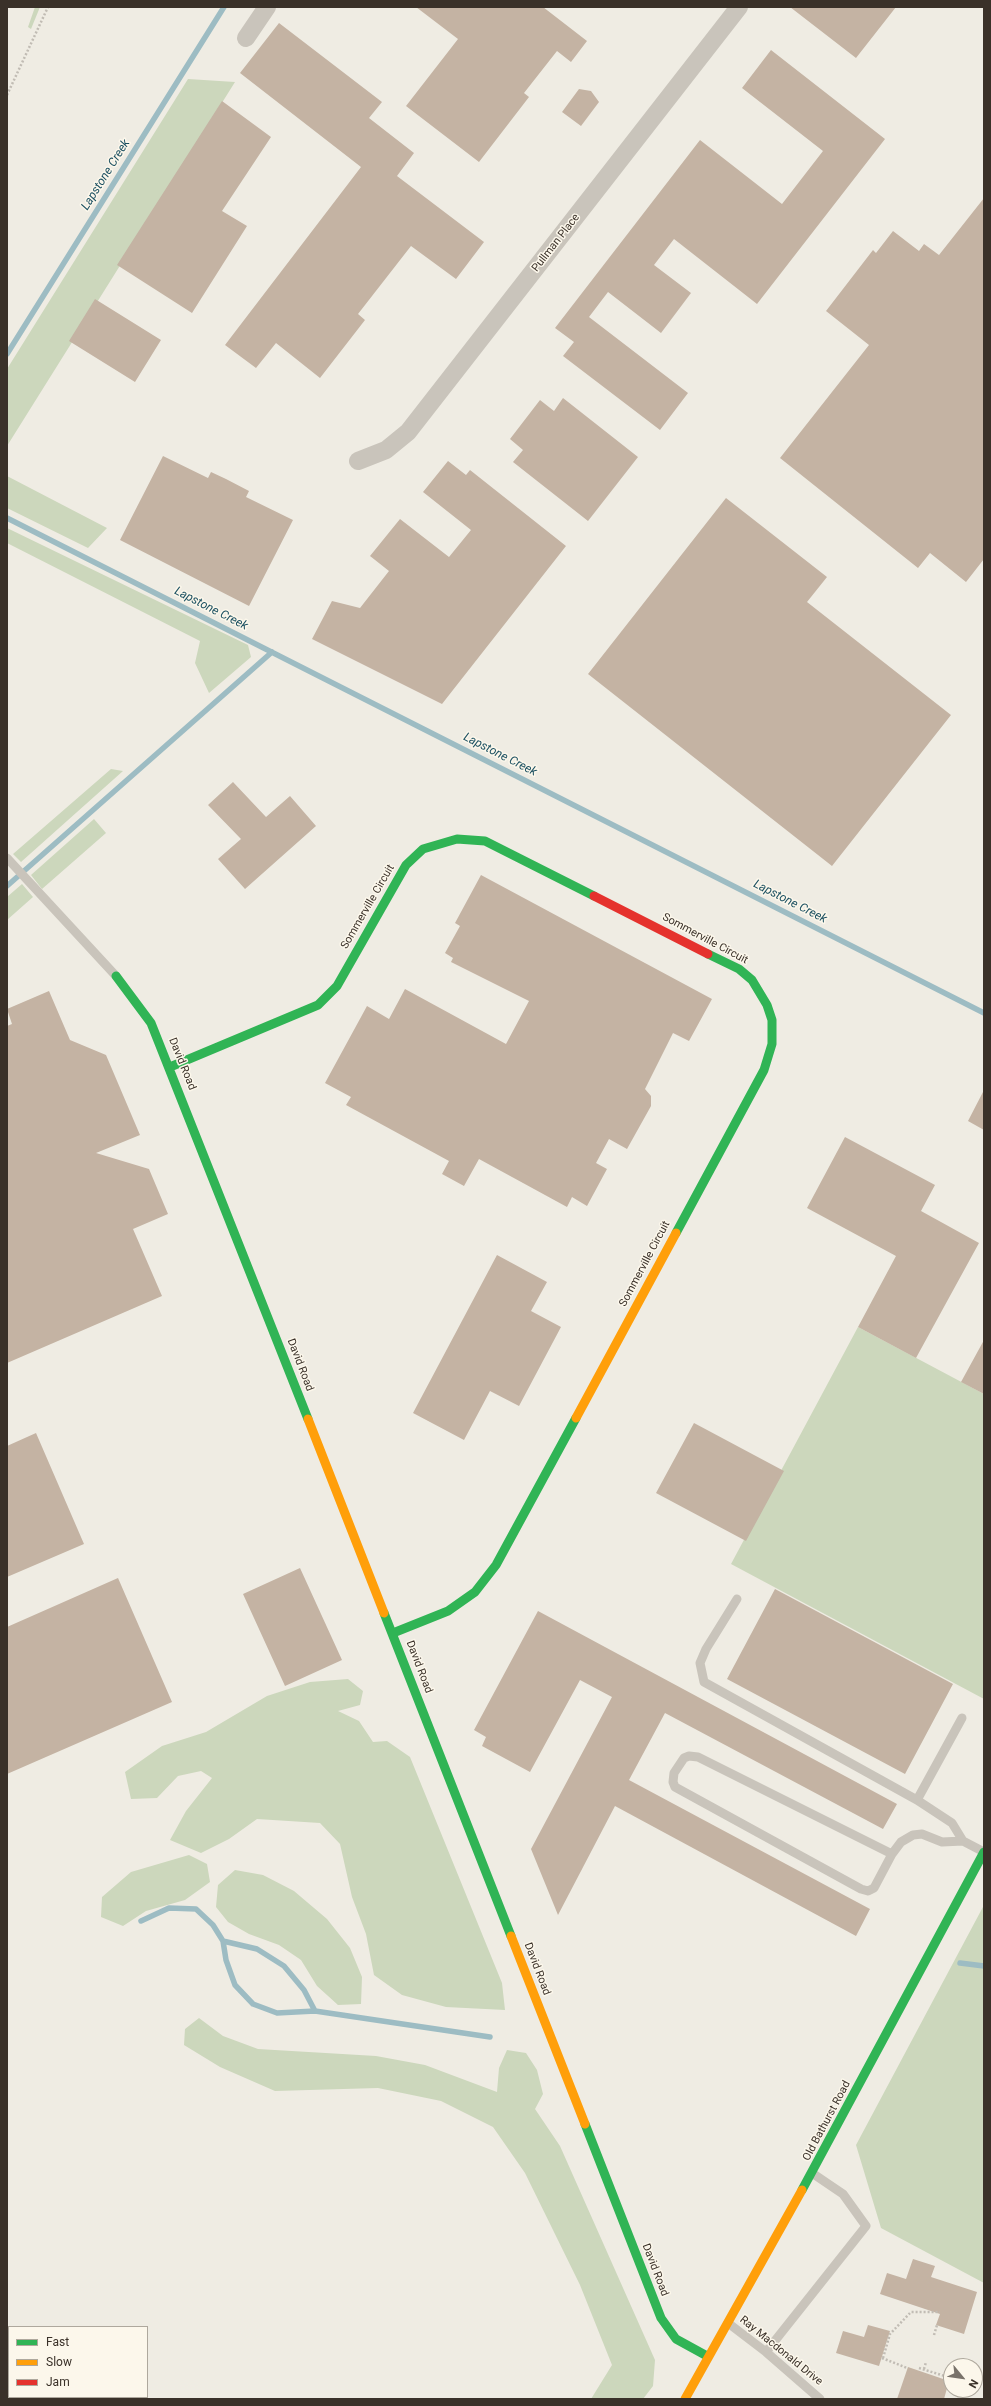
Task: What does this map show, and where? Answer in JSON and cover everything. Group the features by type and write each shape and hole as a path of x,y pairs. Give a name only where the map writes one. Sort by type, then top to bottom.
{"street":[{"path":"246,38 267,7"},
{"name":"Pullman Place","path":"358,461 386,450 408,432 739,7"},
{"name":"Sommerville Circuit","path":"170,1067 318,1005 337,986 406,865 423,849 457,839 485,841 739,969 752,980 767,1004 772,1020 772,1044 764,1070 496,1565 475,1592 462,1602 448,1611 393,1633"},
{"name":"David Road","path":"116,976 151,1023 170,1067 661,2318 676,2339 707,2356"},
{"name":"Old Bathurst Road","path":"685,2399 707,2356 812,2173 984,1852"}],"lane":[{"path":"7,858 116,976"},
{"path":"737,1599 704,1654 700,1664 704,1682 917,1800 952,1823 963,1841"},
{"path":"917,1800 962,1718"},
{"path":"892,1854 698,1757 689,1756 684,1758 674,1773 673,1782 675,1787 861,1889 868,1891 874,1888 892,1854 901,1842 913,1835 922,1834 942,1842 963,1841 984,1852"},
{"path":"766,2352 866,2226 843,2194 812,2173"},
{"name":"Ray Macdonald Drive","path":"727,2323 766,2352 820,2399"}],"path":[{"path":"7,95 48,7"},
{"path":"907,2368 882,2358 890,2334 912,2312 940,2312"},
{"path":"934,2335 937,2325"},
{"path":"924,2369 926,2362"},
{"path":"920,2368 943,2375"}],"green space":[{"path":"35,7 40,7 31,29 28,27"},
{"path":"188,79 235,82 7,446 7,369"},
{"path":"7,476 107,528 88,548 7,508"},
{"path":"7,528 248,645 251,657 209,693 195,663 200,641 7,543"},
{"path":"111,769 123,771 21,862 13,854"},
{"path":"94,819 106,833 42,889 31,875"},
{"path":"22,884 33,897 7,920 7,897"},
{"path":"858,1327 984,1394 984,1699 731,1564"},
{"path":"348,1679 363,1691 360,1705 338,1711 359,1721 373,1742 387,1741 410,1757 502,1983 505,2010 446,2007 402,1995 374,1975 366,1934 352,1897 340,1844 320,1823 257,1819 229,1839 201,1853 170,1840 186,1811 212,1778 201,1771 178,1776 157,1798 131,1799 125,1772 162,1746 206,1732 267,1696 310,1682"},
{"path":"189,1855 207,1864 210,1882 185,1900 146,1911 123,1926 101,1917 102,1897 131,1872"},
{"path":"235,1870 263,1875 294,1891 327,1919 350,1948 362,1977 361,2004 338,2005 317,1986 301,1960 279,1945 249,1934 228,1922 216,1907 218,1885"},
{"path":"984,1905 984,2283 881,2228 856,2145"},
{"path":"199,2018 223,2036 258,2049 376,2056 425,2065 497,2092 499,2068 507,2050 526,2053 537,2070 543,2094 535,2109 560,2146 655,2360 653,2386 643,2399 591,2399 612,2365 580,2285 525,2173 493,2127 441,2101 378,2088 275,2091 220,2067 184,2045 185,2029"}],"building":[{"path":"416,7 543,7 587,41 571,62 557,51 524,93 529,97 479,162 406,106 458,39"},
{"path":"790,7 896,7 856,58"},
{"path":"279,23 382,102 369,118 414,153 397,176 484,242 456,279 411,246 358,314 365,320 320,378 276,343 256,368 225,345 361,167 240,73"},
{"path":"771,50 885,139 757,304 674,239 654,265 691,293 661,333 608,292 589,317 688,393 660,430 563,356 574,342 555,328 700,140 782,204 823,151 742,88"},
{"path":"579,89 591,91 599,102 581,126 562,112"},
{"path":"222,101 271,137 222,211 247,226 192,313 117,265"},
{"path":"984,198 984,559 966,582 930,553 918,568 780,458 869,345 826,311 873,250 876,253 893,231 919,251 924,244 939,255"},
{"path":"95,299 161,340 135,382 69,341"},
{"path":"563,398 638,457 588,521 513,462 523,450 510,439 540,400 554,411"},
{"path":"163,456 208,478 211,472 226,479 249,491 246,497 293,520 249,606 120,540"},
{"path":"448,461 466,475 470,470 566,546 442,704 312,639 332,601 360,608 389,571 370,556 400,519 449,557 471,530 423,492"},
{"path":"726,498 827,577 807,602 951,715 832,866 588,674"},
{"path":"233,782 266,817 290,796 316,826 245,889 218,859 241,839 208,805"},
{"path":"481,875 712,999 689,1041 673,1033 645,1089 651,1096 651,1106 627,1149 609,1139 596,1163 607,1169 587,1206 572,1197 567,1207 479,1159 464,1186 442,1174 449,1161 346,1105 351,1097 325,1083 367,1006 389,1019 405,989 506,1044 529,1001 451,962 453,958 445,953 460,926 455,923"},
{"path":"49,991 70,1040 106,1055 140,1135 96,1153 149,1169 168,1214 133,1229 162,1296 7,1363 7,1026 12,1024 7,1009"},
{"path":"984,1090 984,1130 968,1121"},
{"path":"845,1137 935,1185 921,1211 979,1243 916,1358 858,1327 896,1256 807,1208"},
{"path":"497,1255 547,1282 531,1311 561,1327 519,1406 490,1391 464,1440 413,1413"},
{"path":"984,1340 984,1394 961,1382"},
{"path":"694,1423 784,1471 746,1541 656,1493"},
{"path":"36,1433 84,1544 7,1577 7,1446"},
{"path":"300,1568 342,1660 285,1686 243,1594"},
{"path":"118,1578 172,1702 7,1774 7,1627"},
{"path":"775,1589 953,1684 905,1774 727,1679"},
{"path":"538,1611 897,1804 883,1829 665,1713 629,1780 870,1909 856,1936 615,1806 558,1915 531,1849 612,1697 580,1680 530,1772 482,1746 486,1737 474,1730"},
{"path":"913,2259 935,2266 931,2277 977,2292 964,2334 936,2325 940,2314 880,2294 887,2273 906,2279"},
{"path":"868,2325 890,2331 879,2366 836,2353 843,2331 864,2337"},
{"path":"908,2367 943,2379 944,2399 897,2399"}],"waterway":[{"name":"Lapstone Creek","path":"7,354 224,7"},
{"name":"Lapstone Creek","path":"7,518 984,1013"},
{"path":"7,886 272,652"},
{"path":"141,1921 169,1908 196,1909 213,1925 223,1941 226,1960 235,1985 253,2004 277,2013 315,2011 490,2037"},
{"path":"223,1941 257,1949 284,1966 304,1990 315,2011"},
{"path":"960,1963 984,1966"}],"traffic: fast":[{"path":"170,1067 318,1005 337,986 406,865 423,849 457,839 485,841 594,896"},
{"path":"676,1233 764,1070 772,1044 772,1020 767,1005 752,980 739,969 708,954"},
{"path":"116,976 151,1023 308,1419"},
{"path":"393,1633 448,1611 475,1592 496,1565 576,1418"},
{"path":"384,1613 511,1936"},
{"path":"802,2190 984,1852"},
{"path":"585,2124 661,2318 676,2339 707,2356"}],"traffic: slow":[{"path":"576,1418 676,1233"},
{"path":"308,1419 384,1613"},
{"path":"511,1936 585,2124"},
{"path":"685,2399 802,2190"}],"traffic: jam":[{"path":"594,896 708,954"}]}
